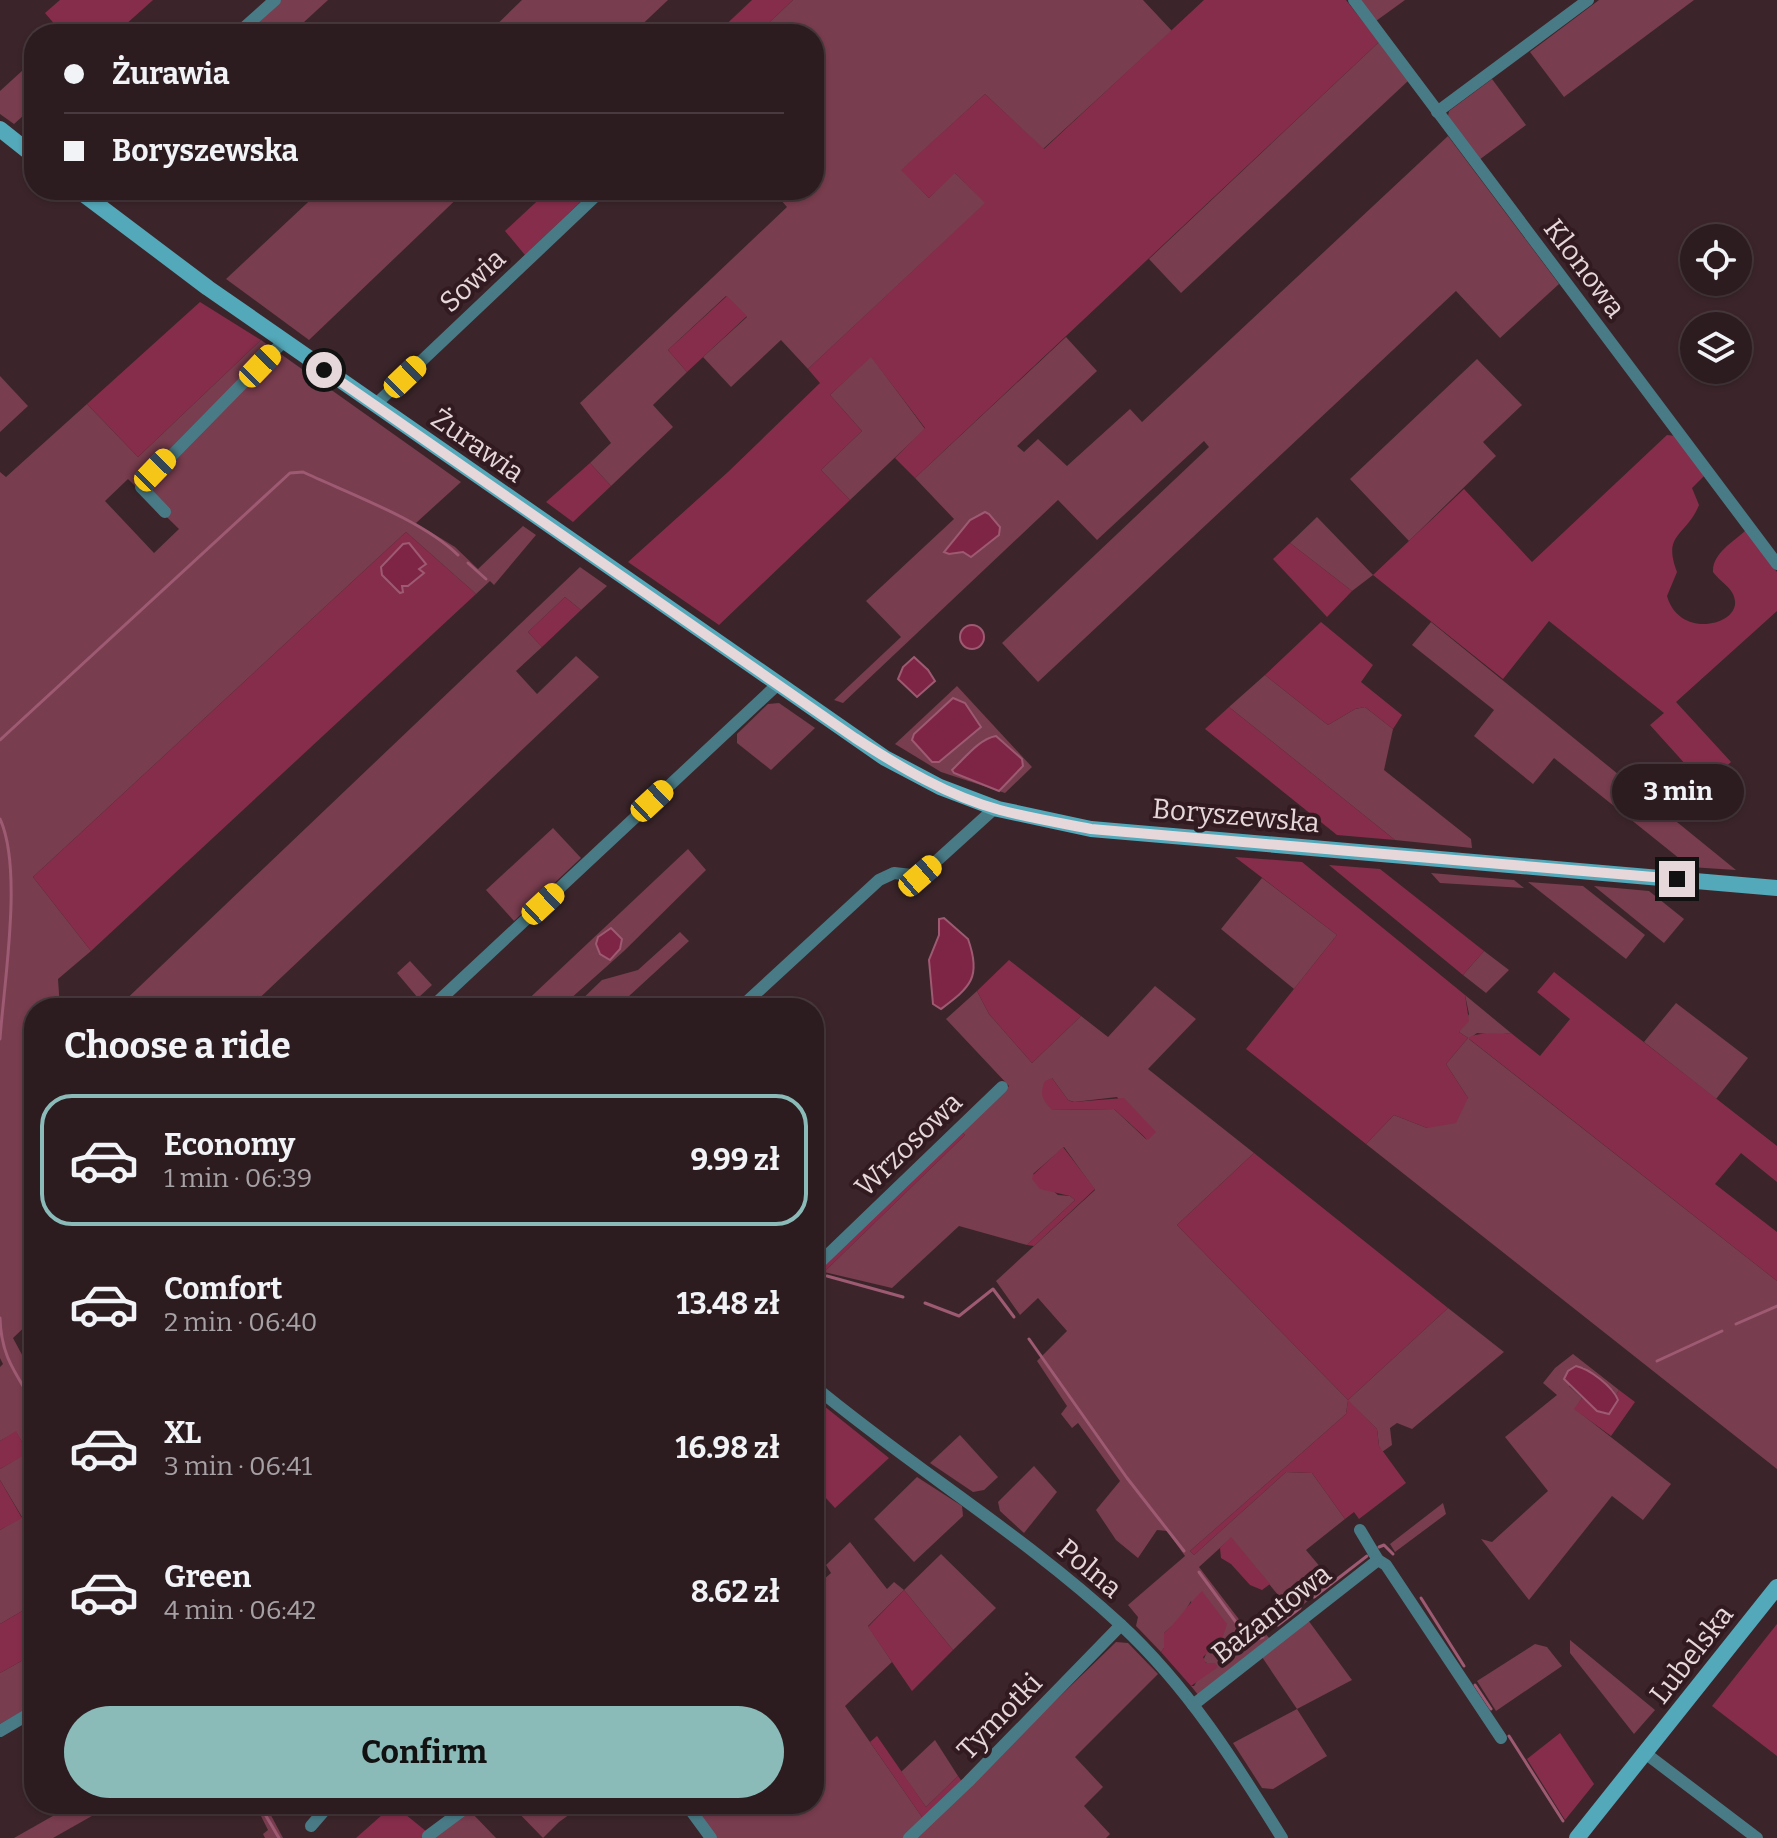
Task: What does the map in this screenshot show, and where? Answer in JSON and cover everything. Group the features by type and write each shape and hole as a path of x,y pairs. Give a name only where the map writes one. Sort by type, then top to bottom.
{"main road":[{"path":"0,129 24,148"},
{"name":"Żurawia","path":"92,200 284,341 735,655"},
{"name":"Boryszewska","path":"735,655 885,758 940,787 995,808 1112,831 1777,888"},
{"name":"Lubelska","path":"1577,1838 1777,1587"}],"street":[{"path":"248,24 275,0"},
{"name":"Klonowa","path":"1354,0 1777,564"},
{"path":"1437,112 1588,0"},
{"name":"Sowia","path":"375,405 591,200"},
{"path":"165,512 141,487 284,341"},
{"path":"445,998 777,685"},
{"path":"751,998 879,880 894,873 920,876 995,808"},
{"name":"Wrzosowa","path":"824,1258 1002,1087"},
{"name":"Polna","path":"824,1394 893,1449 977,1507 1121,1625 1193,1705 1231,1756 1282,1838"},
{"path":"1360,1530 1501,1738"},
{"name":"Bażantowa","path":"1193,1705 1378,1560"},
{"name":"Tymotki","path":"909,1838 1121,1625"},
{"path":"0,1731 24,1717"},
{"path":"1645,1753 1757,1838"},
{"path":"311,1826 321,1814"},
{"path":"428,1836 458,1814"},
{"path":"693,1814 711,1838"}],"shaded area":[{"path":"60,0 153,0 126,24 54,24 45,13"},
{"path":"281,0 328,0 302,24 254,24"},
{"path":"522,0 668,0 643,24 497,24"},
{"path":"752,0 793,0 768,24 727,24"},
{"path":"793,0 1143,0 1172,31 1043,149 985,94 902,170 929,198 954,172 986,203 808,369 781,340 731,387 703,357 747,317 726,296 668,350 687,372 653,405 673,427 611,486 590,463 611,443 580,403 787,207 781,200 824,200 824,24 768,24"},
{"path":"1204,0 1346,0 1379,42 915,478 895,458 925,428 871,357 830,395 862,431 821,470 850,500 719,625 628,562 820,383 808,369 985,203 955,173 929,198 901,170 985,94 1044,149"},
{"path":"1360,0 1405,0 1376,21"},
{"path":"1599,0 1694,0 1564,97 1530,52"},
{"path":"1379,42 1408,81 1181,293 1149,259"},
{"path":"24,69 24,115 14,124 0,114 0,91"},
{"path":"1492,79 1526,125 1479,160 1448,116 1449,111"},
{"path":"1448,136 1559,284 1500,338 1456,291 1038,682 1002,643 1209,447 1204,441 1097,540 1058,500 843,703 834,700 901,637 866,601 954,519 915,478 1066,337 1097,371 1017,446 1024,452 1038,439 1067,466 1130,409 1142,422"},
{"path":"310,200 456,200 309,340 226,279"},
{"path":"538,200 583,200 525,255 505,231"},
{"path":"727,296 747,316 687,372 668,350"},
{"path":"200,302 261,340 138,457 87,404"},
{"path":"261,340 461,482 416,523 455,547 478,569 523,526 536,535 494,585 490,581 476,594 406,532 33,877 91,951 58,979 59,998 24,998 24,1328 13,1338 24,1358 24,1445 16,1432 0,1441 0,1367 3,1364 0,1358 0,472 6,477 87,404 138,457","holes":["128,479 179,529 154,553 105,501"]},
{"path":"871,356 925,429 850,500 821,470 862,431 830,395"},
{"path":"1477,359 1522,405 1483,442 1496,456 1409,541 1350,479"},
{"path":"0,376 28,406 0,432"},
{"path":"1667,435 1676,436 1705,475 1692,488 1699,505 1674,542 1672,550 1677,572 1667,596 1673,610 1695,623 1718,622 1727,617 1733,610 1734,596 1713,572 1714,566 1724,549 1746,530 1777,572 1777,611 1676,702 1731,762 1705,786 1650,725 1664,713 1549,621 1503,679 1373,575 1464,489 1532,562"},
{"path":"590,463 611,486 573,522 546,502"},
{"path":"985,512 1000,527 999,535 971,557 963,552 944,552 970,520"},
{"path":"1317,517 1373,575 1352,591 1290,543"},
{"path":"406,532 476,594 91,951 33,877"},
{"path":"409,543 426,564 419,569 424,573 408,586 402,586 403,592 400,593 382,575 381,567 403,544"},
{"path":"1290,543 1352,591 1327,617 1273,559"},
{"path":"580,567 607,586 581,610 565,597 528,632 542,647 516,671 537,694 576,656 599,677 260,998 127,998"},
{"path":"565,597 581,610 542,647 528,632"},
{"path":"1321,622 1373,665 1361,682 1402,715 1393,729 1365,707 1355,709 1328,725 1265,675"},
{"path":"1431,622 1736,870 1690,867 1554,758 1533,784 1474,736 1494,710 1412,645"},
{"path":"972,625 980,629 984,637 980,645 972,649 964,645 960,637 964,629"},
{"path":"914,657 935,681 917,697 898,679 903,667"},
{"path":"1265,675 1328,725 1355,709 1365,707 1393,729 1384,770 1471,839 1472,848 1395,840 1229,707"},
{"path":"957,686 1032,767 1005,793 941,772 895,744"},
{"path":"953,698 965,703 981,727 939,762 932,762 912,740 914,734"},
{"path":"779,703 815,728 771,770 737,743 737,734 768,704"},
{"path":"1229,707 1395,840 1337,835 1205,729"},
{"path":"996,736 1022,759 1023,766 999,791 954,773 952,770 972,750"},
{"path":"553,828 581,858 514,921 486,890"},
{"path":"688,849 706,870 571,998 530,998"},
{"path":"1235,857 1302,862 1465,995 1469,1021 1459,1032 1468,1038 1446,1064 1468,1098 1456,1123 1427,1128 1394,1115 1366,1144 1246,1049 1337,935"},
{"path":"1329,865 1380,869 1484,951 1463,975"},
{"path":"1431,873 1514,880 1524,888 1440,883"},
{"path":"1262,878 1337,935 1294,989 1221,929"},
{"path":"1528,882 1583,886 1645,935 1626,959"},
{"path":"1594,886 1649,891 1684,919 1664,943"},
{"path":"944,918 968,939 974,963 971,980 966,987 941,1009 933,1004 929,960 939,935 939,919"},
{"path":"611,928 622,939 620,949 610,960 600,954 596,944 598,937"},
{"path":"680,932 689,941 627,998 583,998 602,980 638,970"},
{"path":"1484,951 1509,970 1486,993 1463,975"},
{"path":"1009,960 1081,1016 1032,1063 989,1014 977,991"},
{"path":"410,961 432,985 418,998 397,973"},
{"path":"1554,972 1777,1146 1777,1182 1741,1153 1715,1184 1777,1232 1777,1281 1468,1038 1511,1033 1540,1056 1570,1019 1537,992"},
{"path":"1155,986 1196,1019 1148,1069 1254,1153 1177,1225 1348,1400 1448,1308 1504,1352 1412,1429 1397,1423 1390,1428 1392,1445 1382,1452 1377,1429 1348,1401 1346,1414 1190,1551 1194,1555 1286,1472 1312,1473 1345,1519 1306,1550 1332,1581 1293,1613 1231,1538 1199,1567 1254,1639 1265,1633 1270,1639 1199,1696 1191,1686 1194,1686 1207,1663 1203,1661 1206,1654 1191,1601 1181,1618 1164,1633 1161,1652 1136,1626 1138,1617 1128,1605 1185,1556 1167,1531 1157,1530 1138,1558 1116,1540 1096,1510 1120,1481 1078,1423 1072,1428 1061,1414 1067,1406 1037,1361 1067,1331 1038,1298 1020,1315 996,1281 1095,1190 1064,1147 1033,1174 1058,1195 1070,1196 1075,1200 1027,1245 959,1226 892,1288 824,1272 965,1135 961,1131 1009,1086 946,1019 977,991 989,1014 1032,1063 1081,1016 1108,1037","holes":["1052,1078 1068,1100 1117,1097 1147,1140 1114,1109 1052,1110"]},
{"path":"1465,995 1511,1033 1477,1033 1469,1039 1777,1281 1777,1469 1366,1144 1394,1115 1427,1128 1468,1098 1446,1064 1468,1038 1459,1032 1469,1014"},
{"path":"1676,1003 1748,1058 1716,1099 1644,1042"},
{"path":"1052,1078 1068,1100 1073,1102 1124,1098 1156,1132 1148,1140 1114,1109 1052,1110 1042,1094 1045,1081"},
{"path":"961,1131 965,1135 824,1272 824,1264"},
{"path":"1063,1147 1095,1189 1034,1246 1027,1245 1075,1200 1040,1189 1032,1179"},
{"path":"1254,1153 1448,1308 1348,1400 1177,1225"},
{"path":"1573,1354 1619,1390 1616,1395 1583,1367 1569,1386 1582,1398 1575,1409 1671,1484 1643,1520 1612,1496 1529,1600 1481,1539 1492,1542 1548,1491 1505,1437 1557,1395 1543,1383 1555,1368"},
{"path":"1576,1366 1594,1375 1615,1395 1618,1400 1609,1414 1597,1411 1564,1379 1568,1371"},
{"path":"1619,1390 1635,1402 1611,1436 1574,1409 1582,1398 1597,1411 1617,1400"},
{"path":"1348,1400 1377,1429 1379,1446 1406,1483 1359,1519 1354,1512 1345,1519 1312,1473 1286,1472 1194,1555 1190,1551 1346,1414"},
{"path":"824,1406 889,1458 835,1508 824,1496"},
{"path":"16,1431 24,1446 24,1455 0,1469 0,1441"},
{"path":"960,1435 998,1477 984,1490 973,1492 930,1463"},
{"path":"24,1454 24,1610 0,1624 0,1530 22,1517 0,1480 0,1469"},
{"path":"1034,1466 1057,1492 1024,1533 1000,1511 998,1502"},
{"path":"917,1477 962,1506 963,1516 914,1562 874,1519"},
{"path":"0,1480 22,1518 0,1530"},
{"path":"1443,1503 1446,1514 1395,1552 1390,1544"},
{"path":"1231,1537 1270,1584 1262,1590 1250,1585 1231,1564 1221,1558 1220,1548"},
{"path":"850,1542 887,1589 894,1582 904,1590 868,1626 892,1662 845,1706 924,1820 904,1838 717,1838 699,1814 824,1814 824,1579 831,1573 826,1565"},
{"path":"941,1554 996,1608 953,1650 904,1590"},
{"path":"904,1590 953,1650 912,1691 868,1627"},
{"path":"1202,1591 1227,1624 1222,1639 1203,1657 1206,1663 1215,1663 1218,1667 1191,1686 1161,1652 1164,1633"},
{"path":"24,1610 24,1660 0,1673 0,1624"},
{"path":"1308,1620 1352,1680 1297,1709 1262,1657"},
{"path":"1777,1624 1777,1756 1712,1706"},
{"path":"1570,1640 1655,1710 1634,1734 1570,1653"},
{"path":"1116,1642 1128,1643 1158,1674 1075,1757 1103,1787 1084,1806 1110,1834 1106,1838 914,1838"},
{"path":"1535,1644 1547,1647 1562,1666 1496,1711 1477,1681"},
{"path":"24,1660 24,1711 0,1724 0,1673"},
{"path":"1297,1709 1327,1756 1273,1789 1262,1788 1233,1743"},
{"path":"1560,1733 1594,1784 1565,1820 1527,1759"},
{"path":"877,1736 926,1807 958,1776 963,1783 924,1820 870,1742"},
{"path":"935,1740 958,1776 926,1807 901,1772"},
{"path":"56,1814 95,1814 53,1838 14,1838"},
{"path":"260,1814 270,1814 283,1838 265,1838 263,1834 268,1830"},
{"path":"405,1814 427,1832 429,1838 356,1838 382,1815"},
{"path":"464,1814 473,1814 496,1838 433,1838"},
{"path":"520,1814 570,1814 559,1822 543,1838"}],"waterway":[{"path":"0,740 290,473 303,472 385,509 425,530 458,555"},
{"path":"468,563 486,579"},
{"path":"0,819 7,840 11,896 0,1039"},
{"path":"827,1276 903,1297"},
{"path":"925,1303 959,1316 993,1289 1014,1317"},
{"path":"1736,1324 1777,1306"},
{"path":"0,1318 6,1353 24,1388"},
{"path":"1657,1361 1722,1331"},
{"path":"1029,1339 1127,1478 1184,1551"},
{"path":"1379,1547 1384,1545 1393,1554"},
{"path":"1314,1597 1367,1556"},
{"path":"1199,1572 1249,1640 1263,1637"},
{"path":"1421,1598 1464,1666"},
{"path":"1278,1625 1300,1608"},
{"path":"1475,1685 1491,1709"},
{"path":"1509,1736 1563,1821"},
{"path":"265,1814 279,1838"}],"route":[{"path":"324,370 885,758 965,797 998,809 1091,829 1677,879"}]}
